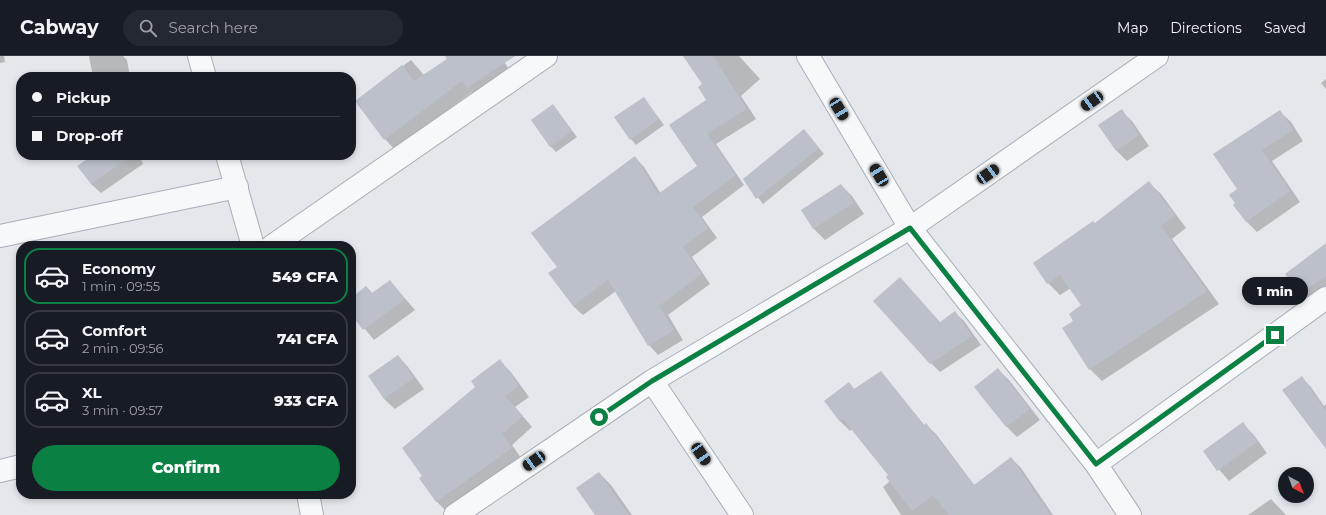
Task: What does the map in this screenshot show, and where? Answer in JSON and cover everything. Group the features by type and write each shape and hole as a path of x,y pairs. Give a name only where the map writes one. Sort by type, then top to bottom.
{"street":[{"path":"200,56 204,72"},
{"path":"279,241 546,56"},
{"path":"808,56 910,228 1096,464 1130,515"},
{"path":"455,515 652,381 910,228 1157,56"},
{"path":"229,160 252,241"},
{"path":"0,236 237,187"},
{"path":"1096,464 1326,298"},
{"path":"652,381 742,515"},
{"path":"0,471 16,467"},
{"path":"309,499 312,515"}],"building":[{"path":"445,56 515,56 467,88 462,81 384,140 356,102 356,100 402,65 414,81 447,59"},
{"path":"683,56 713,56 747,109 707,134 736,175 693,207 708,228 683,247 702,274 659,306 674,330 648,346 608,280 573,306 548,273 557,267 531,233 635,156 658,194 697,166 669,125 706,100 698,87 702,84"},
{"path":"644,97 659,119 630,140 614,117"},
{"path":"553,104 572,131 550,147 531,120"},
{"path":"1122,109 1139,135 1116,151 1098,125"},
{"path":"1280,110 1293,130 1262,150 1290,191 1246,222 1233,205 1235,203 1229,195 1237,189 1213,154"},
{"path":"804,129 819,148 756,199 743,179"},
{"path":"86,160 126,160 91,184 77,166"},
{"path":"1149,181 1175,215 1161,226 1207,291 1089,370 1062,328 1073,321 1069,314 1081,305 1060,275 1047,284 1033,263 1093,221 1095,223"},
{"path":"841,184 854,203 813,229 801,210"},
{"path":"1326,243 1326,276 1300,294 1285,274"},
{"path":"900,277 940,322 955,311 972,336 930,364 873,301"},
{"path":"390,280 405,299 363,330 356,321 356,294 366,286 372,293"},
{"path":"398,355 414,378 384,399 368,376"},
{"path":"500,359 519,386 505,396 523,416 502,434 512,448 436,502 419,478 422,476 402,448 475,387 471,381"},
{"path":"998,368 1030,409 1006,427 974,387"},
{"path":"881,371 924,425 926,423 974,485 1011,457 1051,515 949,515 933,495 912,511 886,477 888,475 843,419 840,422 824,401 849,382 854,389"},
{"path":"1302,376 1326,411 1326,449 1282,390"},
{"path":"1243,422 1257,442 1217,471 1203,451"},
{"path":"599,472 629,515 595,515 576,488"}],"route":[{"path":"599,417 652,381 910,228 1096,464 1275,335"}]}
